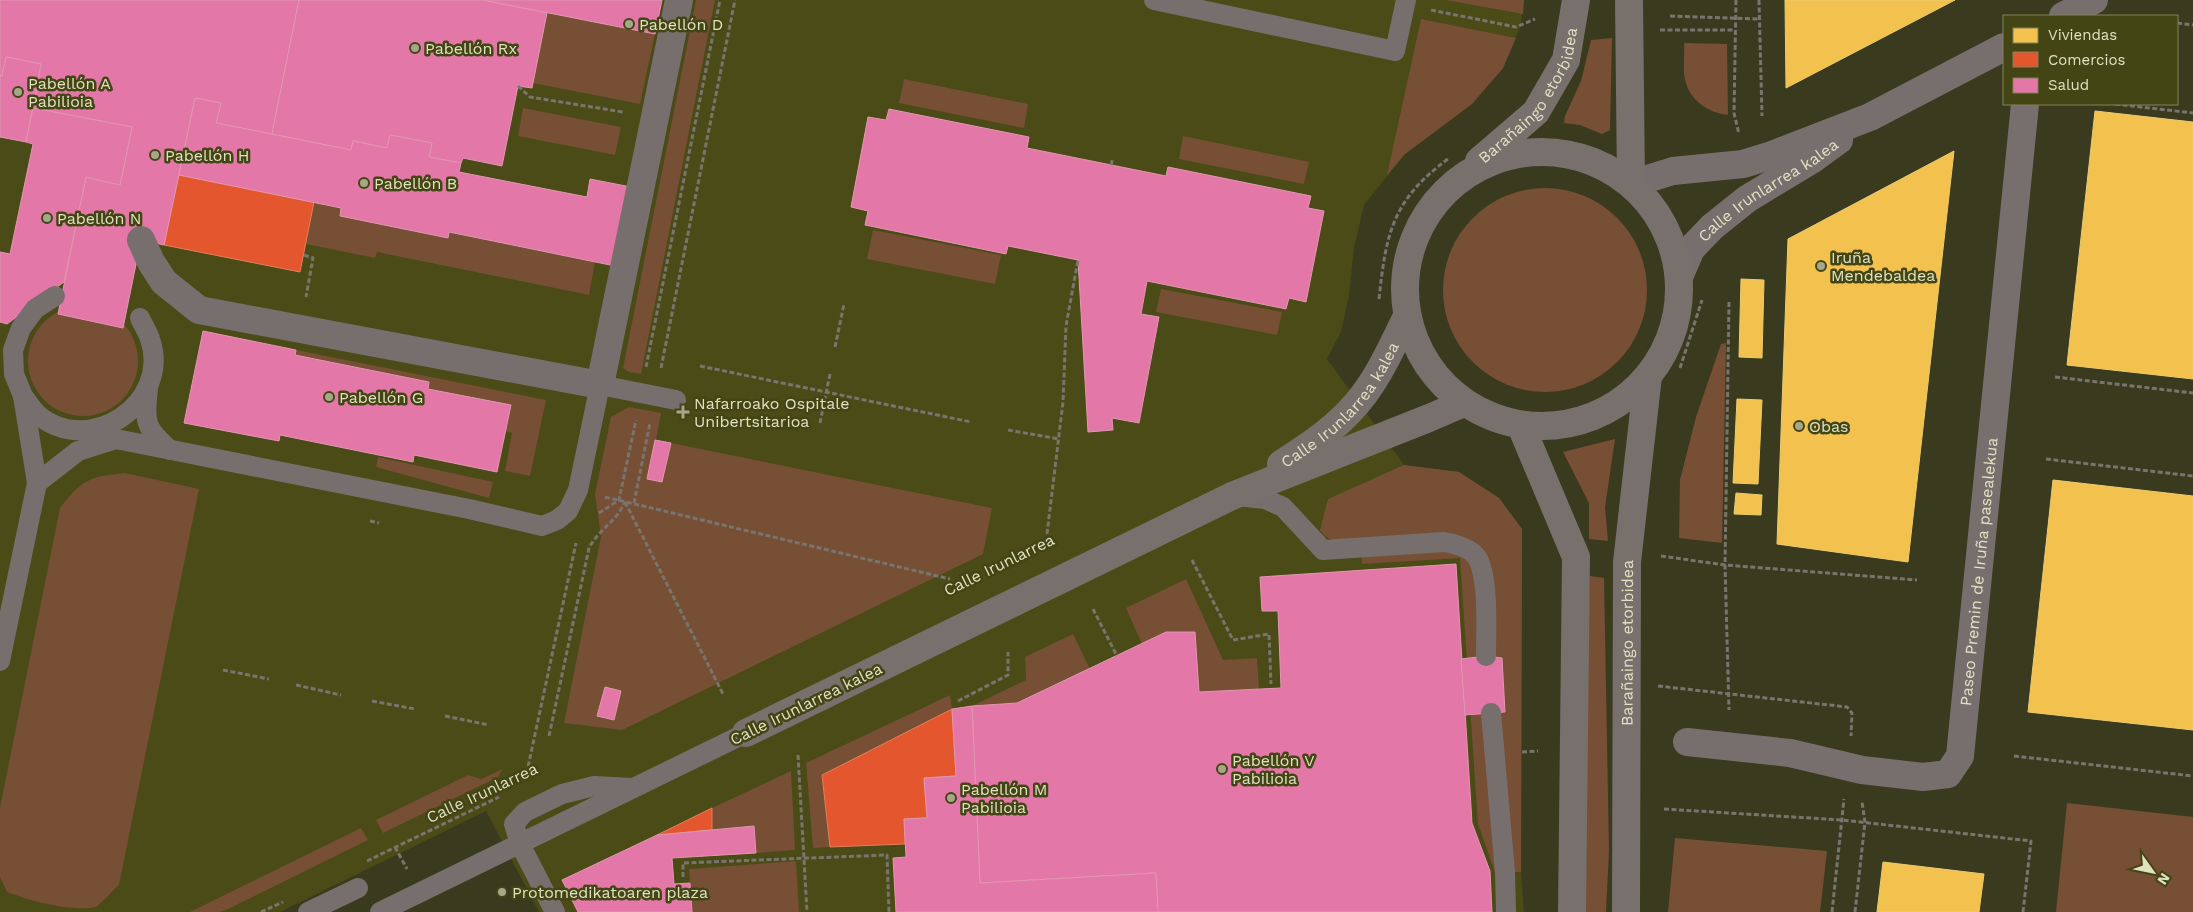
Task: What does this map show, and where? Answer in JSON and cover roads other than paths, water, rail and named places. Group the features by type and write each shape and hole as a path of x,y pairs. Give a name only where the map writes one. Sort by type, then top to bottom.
{"main road":[{"name":"Barañaingo etorbidea","path":"1455,168 1536,112 1566,60 1576,0"},
{"path":"1629,0 1631,184"},
{"path":"1533,152 1577,155 1607,167 1631,184 1649,201 1664,224 1674,250 1679,277 1679,306 1672,335 1648,376 1614,406 1572,424 1546,427 1521,426 1491,417 1464,403 1436,378 1424,360 1407,316 1404,298 1407,261 1424,219 1440,197 1455,168 1533,152"},
{"name":"Calle Irunlarrea kalea","path":"1232,496 1319,440 1350,411 1372,383 1407,316"},
{"name":"Barañaingo etorbidea","path":"1626,912 1627,562 1648,376"},
{"name":"Calle Irunlarrea kalea","path":"746,733 1232,496 1464,403"},
{"path":"1521,426 1576,558 1572,912"}],"street":[{"path":"141,240 151,262 164,282 199,310 600,386 679,0"},
{"path":"2065,15 2094,0"},
{"name":"Calle Irunlarrea kalea","path":"1631,184 1673,171 1743,164 1769,156 1870,116 2003,47"},
{"name":"Paseo Premin de Iruña pasealekua","path":"1687,742 1790,754 1848,768 1923,777 1948,774 1960,756 2025,105"},
{"name":"Calle Irunlarrea kalea","path":"1679,277 1691,249 1712,227 1747,199 1813,158 1870,116"}],"lane":[{"path":"1154,0 1395,51 1406,0"},
{"path":"0,661 37,483 23,396 14,374 13,350 21,328 30,315 35,309 55,296"},
{"path":"140,318 150,339 153,362 145,415 153,435 170,450"},
{"path":"37,483 78,451 116,439 149,386"},
{"path":"23,396 38,414 56,425 79,431 469,509 542,526 558,520 568,511 578,490 600,386 676,400"},
{"path":"79,431 100,429 120,420 137,405"},
{"path":"1232,496 1265,499 1283,507 1323,550 1361,549 1444,542 1460,545 1478,558 1484,582 1486,656"},
{"path":"1491,713 1505,872 1506,912"},
{"name":"Calle Irunlarrea kalea","path":"380,912 746,733"},
{"path":"554,912 520,844 514,824 525,812 562,794 594,786 635,788"},
{"path":"308,912 358,888"}],"place":[{"name":"Pabellón D","path":"629,24"},
{"name":"Pabellón Rx","path":"415,48"},
{"name":"Pabellón A Pabilioia","path":"18,92"},
{"name":"Pabellón H","path":"155,155"},
{"name":"Pabellón B","path":"364,183"},
{"name":"Pabellón N","path":"47,218"},
{"name":"Iruña Mendebaldea","path":"1821,266"},
{"name":"Pabellón G","path":"329,397"},
{"name":"Nafarroako Ospitale Unibertsitarioa","path":"683,412"},
{"name":"Obas","path":"1799,426"},
{"name":"Pabellón V Pabilioia","path":"1222,769"},
{"name":"Pabellón M Pabilioia","path":"951,798"},
{"name":"Protomedikatoaren plaza","path":"502,892"}]}
